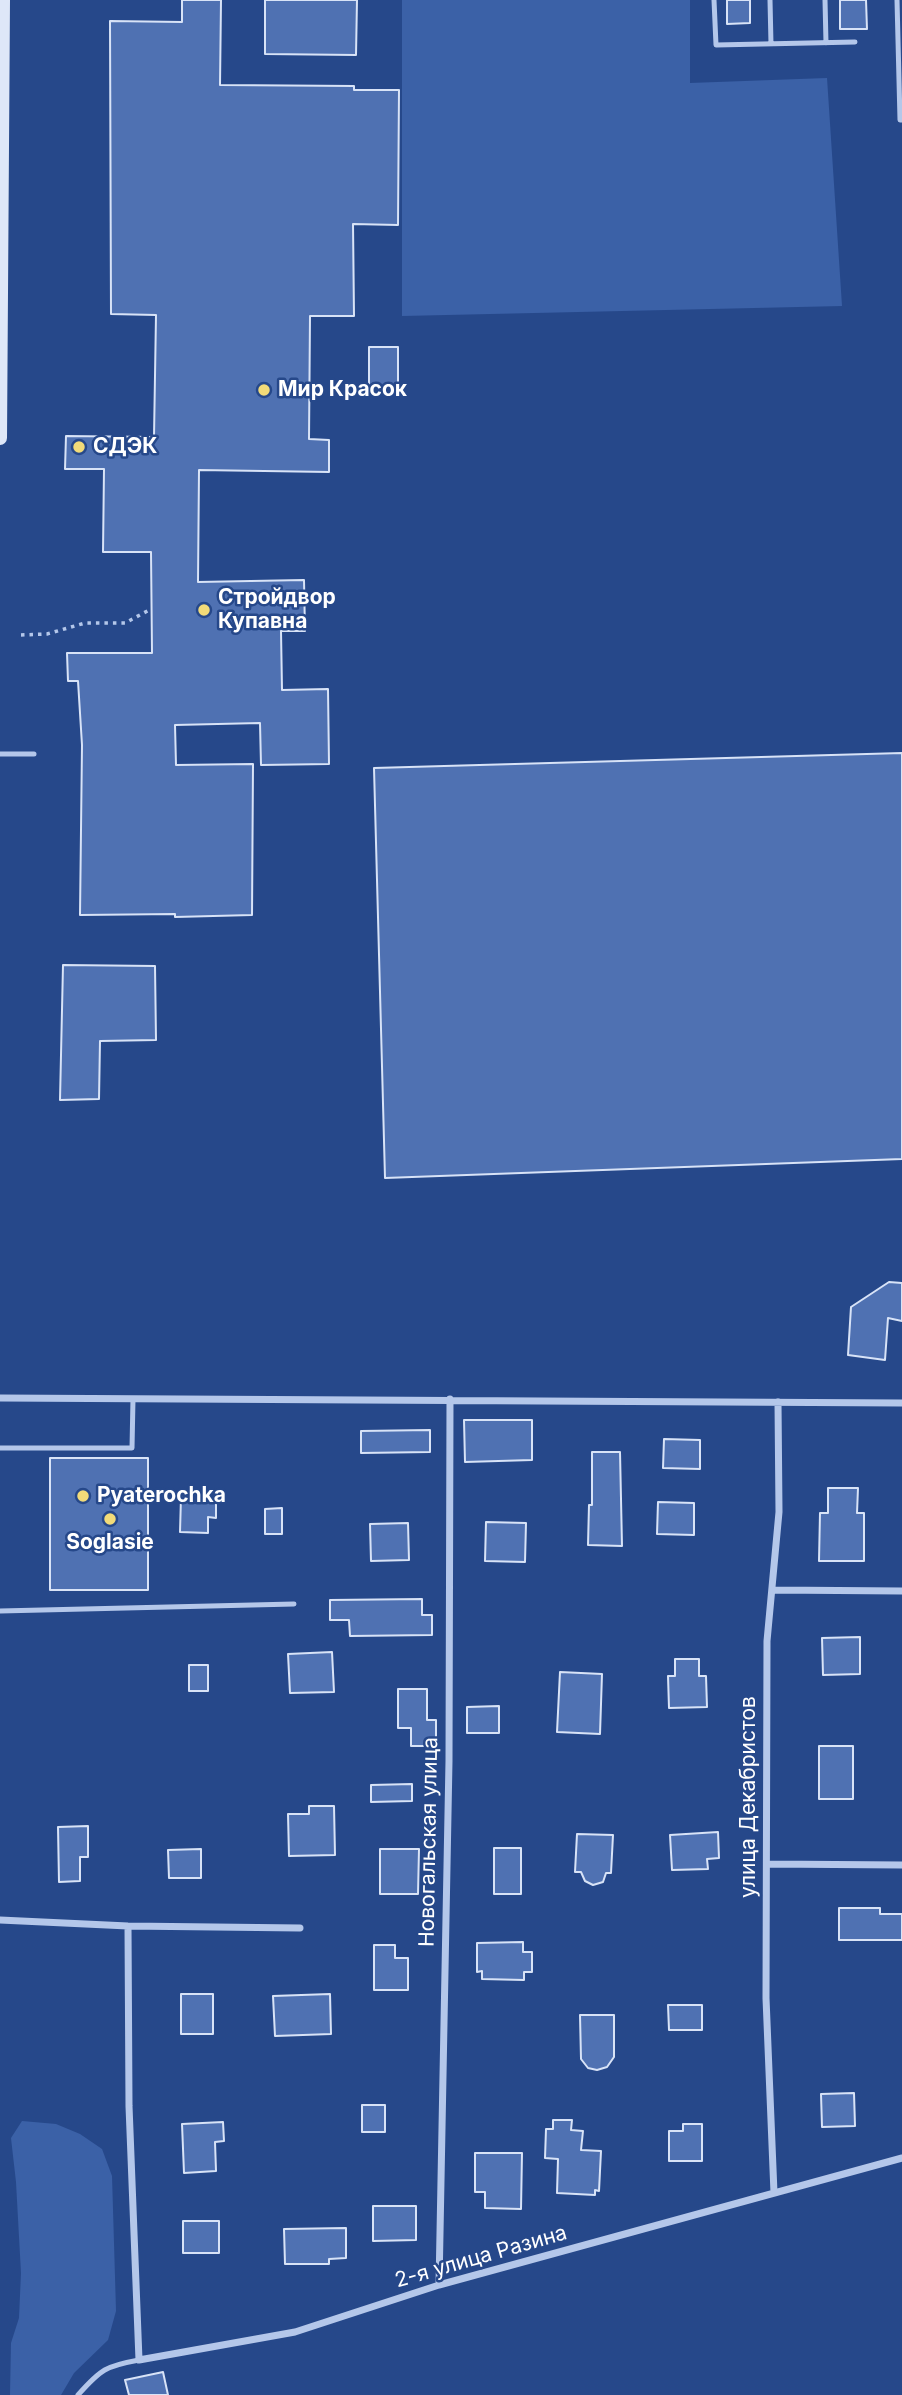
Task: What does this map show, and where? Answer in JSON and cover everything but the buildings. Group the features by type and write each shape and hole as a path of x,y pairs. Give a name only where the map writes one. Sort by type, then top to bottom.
{"main road":[{"path":"0,438 3,0"}],"street":[{"path":"0,1398 902,1403"},
{"name":"Новогальская улица","path":"439,2285 449,1761 450,1399"},
{"name":"улица Декабристов","path":"774,2193 766,1998 768,1641 779,1513 778,1402"},
{"path":"773,1590 902,1591"},
{"path":"767,1864 902,1865"},
{"path":"0,1920 128,1926 300,1928"},
{"path":"128,1926 129,2106 139,2360"},
{"name":"2-я улица Разина","path":"139,2360 295,2332 439,2285 902,2158"}],"lane":[{"path":"714,0 716,45 856,42"},
{"path":"770,0 771,44"},
{"path":"825,0 826,43"},
{"path":"897,0 902,120"},
{"path":"0,754 34,754"},
{"path":"0,1448 132,1448 133,1399"},
{"path":"0,1611 294,1604"},
{"name":"2-я улица Разина","path":"78,2395 97,2373 112,2365 139,2360"}],"path":[{"path":"21,635 47,634 85,623 125,623 151,609"}],"shaded area":[{"path":"402,0 690,0 690,83 827,78 842,306 402,316"},
{"path":"22,2121 56,2124 80,2134 102,2149 112,2176 116,2311 108,2340 74,2373 61,2395 10,2395 11,2343 19,2318 21,2273 11,2138"}],"place":[{"name":"Мир Красок","path":"264,390"},
{"name":"СДЭК","path":"79,447"},
{"name":"Стройдвор Купавна","path":"204,610"},
{"name":"Pyaterochka","path":"83,1496"},
{"name":"Soglasie","path":"110,1519"}]}
